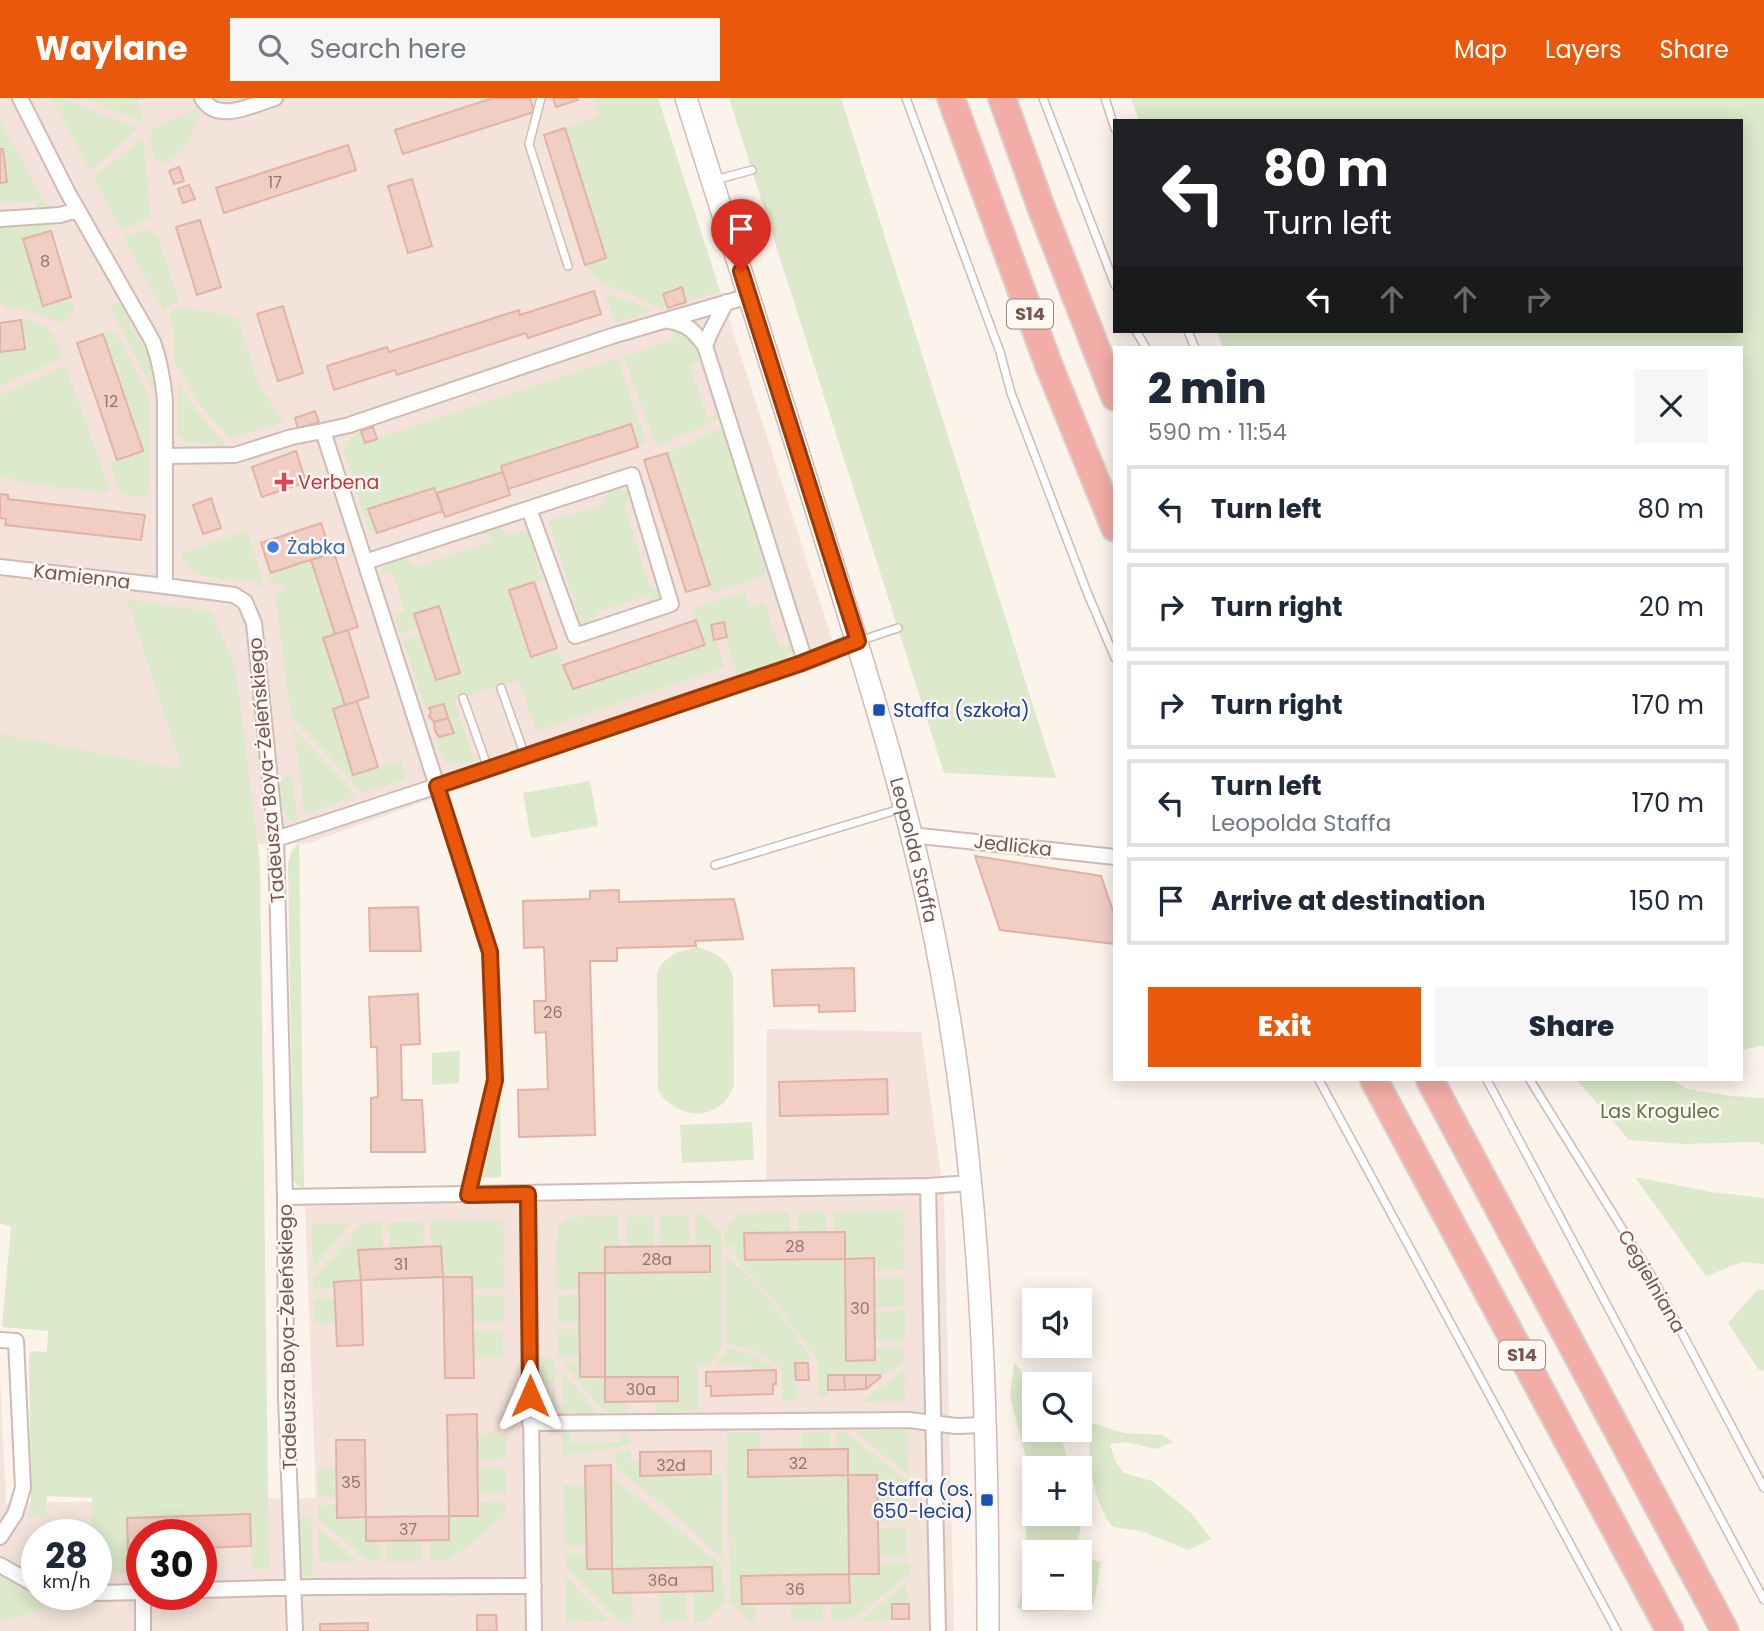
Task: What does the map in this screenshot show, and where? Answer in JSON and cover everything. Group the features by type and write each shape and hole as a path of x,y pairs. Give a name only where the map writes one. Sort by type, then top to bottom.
{"highway":[{"name":"S14","path":"951,98 1044,353 1113,523"},
{"name":"S14","path":"1002,98 1113,392"},
{"name":"S14","path":"1375,1081 1670,1631"},
{"name":"S14","path":"1431,1081 1726,1631"}],"street":[{"path":"20,98 77,210 158,355 163,372 164,586"},
{"path":"202,98 212,110 223,113 275,98"},
{"name":"Leopolda Staffa","path":"686,98 879,710 905,808 945,988 961,1094 980,1280 986,1425 988,1631"},
{"path":"0,219 60,215 77,210"},
{"path":"164,456 235,454 292,437 349,425 665,320 749,296"},
{"path":"705,346 726,302"},
{"path":"665,320 684,323 694,330 705,346 805,662"},
{"path":"323,431 437,786"},
{"path":"365,562 632,475 671,604 575,636 529,509"},
{"name":"Kamienna","path":"0,567 164,586"},
{"name":"Tadeusza Boya-Żeleńskiego","path":"164,586 234,595 246,602 254,623 276,839 285,1198 286,1397 295,1631"},
{"path":"276,839 805,662 858,641"},
{"name":"Jedlicka","path":"911,835 1113,857"},
{"path":"285,1198 971,1183"},
{"path":"928,1186 938,1631"},
{"path":"528,1194 534,1631"},
{"path":"0,1340 16,1341 23,1488 15,1514 0,1537"},
{"path":"530,1423 873,1420 933,1422 956,1426 986,1425"},
{"path":"0,1565 21,1577"},
{"path":"217,1589 534,1587"},
{"path":"142,1610 143,1631"}],"lane":[{"path":"541,98 529,144 568,265"},
{"path":"906,98 1000,352 1011,393 1113,653"},
{"path":"1043,98 1113,280"},
{"path":"1105,98 1113,123"},
{"path":"712,181 752,170"},
{"path":"858,641 898,628"},
{"path":"501,688 525,756"},
{"path":"463,698 488,768"},
{"path":"437,786 490,952 495,1080 468,1195"},
{"path":"715,865 905,808"},
{"path":"1320,1081 1616,1631"},
{"path":"1488,1081 1764,1600"},
{"name":"Cegielniana","path":"1531,1081 1654,1280 1764,1488"}],"shaded area":[{"path":"0,98 658,98 839,661 576,747 309,843 258,844 181,780 0,750"},
{"path":"767,1029 921,1032 944,1196 954,1631 0,1631 0,1375 6,1503 316,1498 305,1206 766,1197"}],"green space":[{"path":"52,98 62,98 138,129 90,171"},
{"path":"85,98 137,98 143,122"},
{"path":"593,98 658,98 720,291 686,302 681,288 663,294 668,308 664,309 603,283 585,265 606,257 565,128 599,116"},
{"path":"729,98 841,98 1056,778 944,773"},
{"name":"Las Krogulec","path":"1131,98 1764,98 1764,1048 1761,1046 1743,1050 1743,346 1222,346 1217,333 1743,333 1743,119 1138,119"},
{"path":"194,110 198,111 200,116 186,145 176,155 161,163 154,159 151,134 153,129"},
{"path":"0,120 49,211 41,213 36,201 0,203 0,183 7,181 3,149 0,149"},
{"path":"143,137 151,217 122,230 94,178"},
{"path":"49,223 51,231 23,240 42,305 71,297 74,308 71,317 61,323 19,308 8,309 0,302 0,226"},
{"path":"149,230 157,235 179,301 163,311 124,236"},
{"path":"604,293 654,310 616,323"},
{"path":"120,303 148,356 156,395 110,307"},
{"path":"182,307 231,316 238,320 258,383 283,422 230,438 198,402 181,370 173,361 174,329 169,317 170,313"},
{"path":"28,319 50,330 61,352 58,360 0,386 0,352 25,349 21,320"},
{"path":"671,327 685,332 694,342 701,361 690,366 707,417 718,414 720,418 662,445 655,442 624,357 675,339"},
{"path":"103,334 116,334 150,399 150,493 142,497 120,494 109,462 143,451"},
{"path":"617,358 646,441 638,447 630,424 501,466 503,471 436,493 434,488 369,509 376,533 368,529 344,451 348,442 361,431 365,443"},
{"path":"60,368 67,370 109,488 105,492 27,484 0,475 0,395"},
{"path":"177,384 180,384 192,406 226,446 221,449 218,445 184,442 177,432"},
{"path":"723,427 766,569 763,576 712,593 667,453"},
{"path":"609,487 630,494 625,508 648,582 660,594 655,605 648,608 650,594 598,612 592,627 586,629 578,626 574,617 578,615 549,521 603,505"},
{"path":"499,526 509,536 527,530 543,580 509,591 531,657 557,648 573,689 704,645 692,609 744,592 749,608 764,602 779,647 790,644 792,650 784,662 738,677 725,637 724,622 711,625 724,667 536,731 519,680 454,700 474,761 454,764 442,758 436,738 453,732 444,704 426,709 403,641 421,635 435,681 461,673 439,606 414,614 418,626 400,633 394,615 405,611 392,572 379,576 379,573 385,566 404,557 415,567 492,542 483,531"},
{"path":"247,531 265,589 256,583 201,576 186,564 182,553"},
{"path":"261,543 271,573 311,560 335,634 323,638 345,705 333,709 353,774 401,760 405,776 403,780 364,793 294,719 290,708 275,594 286,590 283,582 273,585 269,580"},
{"path":"127,599 212,612 235,667 260,863 269,1569 252,1569 250,1514 127,1518 126,1573 112,1574 112,1519 92,1519 92,1498 47,1496 46,1517 28,1517 31,1501 29,1354 33,1351 47,1352 48,1331 2,1327 11,1226 0,1224 0,734 182,769"},
{"path":"294,729 356,796 305,814"},
{"path":"292,777 298,823 287,816 281,798 279,778"},
{"path":"590,781 598,826 531,838 523,793"},
{"path":"299,842 304,1189 293,1179 288,863 291,852"},
{"path":"696,947 719,956 728,965 733,977 734,1085 720,1106 710,1112 699,1113 677,1108 658,1091 657,972 661,964 675,953"},
{"path":"460,1051 459,1083 432,1085 432,1053"},
{"name":"Las Krogulec","path":"1578,1081 1675,1081 1687,1089 1764,1098 1764,1145 1757,1142 1683,1144 1629,1140"},
{"path":"500,1088 501,1177 483,1178 480,1174 482,1162"},
{"path":"752,1122 754,1160 682,1163 680,1125"},
{"name":"Las Krogulec","path":"1635,1177 1712,1192 1764,1198 1764,1264 1742,1262 1706,1276"},
{"path":"903,1210 904,1270 874,1271 874,1258 845,1259 845,1232 834,1232 834,1212"},
{"path":"789,1212 789,1233 745,1233 745,1260 845,1259 846,1360 875,1360 875,1347 903,1347 904,1361 880,1378 879,1375 828,1375 828,1396 819,1397 817,1359 769,1294 737,1260 734,1246 725,1247 724,1232 740,1213"},
{"path":"798,1212 826,1212 826,1232 797,1232"},
{"path":"695,1213 703,1213 721,1233 722,1347 709,1365 698,1365 699,1411 657,1412 657,1401 678,1401 677,1377 606,1377 626,1402 627,1412 605,1412 562,1363 579,1363 580,1377 605,1377 605,1273 710,1271 709,1246 696,1246"},
{"path":"688,1215 689,1246 661,1246 660,1216"},
{"path":"618,1216 619,1246 605,1247 605,1273 580,1273 579,1289 557,1290 556,1244 559,1226 571,1217"},
{"path":"627,1217 653,1217 654,1246 627,1246"},
{"path":"430,1220 503,1220 504,1289 472,1289 471,1277 443,1277 441,1246 431,1247"},
{"path":"382,1222 383,1249 359,1251 361,1280 334,1282 334,1289 313,1289 313,1279 363,1223"},
{"path":"388,1222 423,1222 424,1247 390,1249"},
{"path":"351,1223 313,1268 311,1225"},
{"path":"725,1257 761,1290 809,1356 808,1363 795,1363 797,1399 783,1400 781,1368 754,1350 727,1344"},
{"path":"904,1277 905,1306 875,1307 874,1278"},
{"path":"1758,1289 1764,1290 1764,1371 1758,1369 1728,1323"},
{"path":"472,1295 504,1295 504,1323 473,1323"},
{"path":"579,1295 579,1322 558,1323 557,1296"},
{"path":"335,1298 336,1323 314,1324 314,1299"},
{"path":"905,1311 905,1341 875,1341 875,1312"},
{"path":"557,1329 579,1329 580,1357 558,1357"},
{"path":"473,1330 503,1331 503,1357 474,1359"},
{"path":"728,1348 751,1354 776,1370 754,1371 753,1364 715,1364"},
{"path":"539,1357 551,1358 555,1365 556,1417 541,1414 540,1405 552,1405 552,1384 540,1384"},
{"path":"1014,1362 1022,1373 1022,1442 1062,1442 1067,1456 1026,1456 1010,1397"},
{"path":"904,1370 905,1401 862,1402"},
{"path":"562,1371 598,1413 563,1413"},
{"path":"1092,1423 1124,1433 1162,1435 1174,1442 1155,1449 1127,1442 1110,1444 1115,1461 1124,1473 1152,1481 1191,1513 1211,1539 1188,1550 1141,1531 1112,1527 1095,1490 1090,1450"},
{"path":"628,1426 629,1445 563,1456 562,1427 570,1427 570,1443 620,1442 621,1427"},
{"path":"907,1430 908,1475 854,1431"},
{"path":"830,1431 830,1449 802,1449 802,1432"},
{"path":"844,1431 908,1482 908,1487 877,1487 877,1475 848,1475 848,1449 837,1449 836,1432"},
{"path":"727,1432 760,1432 760,1450 748,1451 749,1477 848,1475 849,1574 742,1576 742,1604 756,1604 756,1622 751,1622 730,1603"},
{"path":"477,1433 506,1434 507,1459 478,1460"},
{"path":"630,1450 631,1461 640,1462 640,1475 721,1474 723,1560 678,1517 616,1468 616,1452"},
{"path":"318,1468 337,1468 337,1497 318,1497"},
{"path":"478,1468 505,1468 506,1494 478,1495"},
{"path":"611,1476 722,1566 724,1603 704,1622 694,1622 693,1592 713,1591 712,1567 613,1569 613,1593 631,1593 633,1623 620,1623 565,1565 565,1554 587,1553 587,1569 612,1568"},
{"path":"564,1485 586,1485 586,1546 565,1547"},
{"path":"907,1494 907,1521 878,1522 878,1495"},
{"path":"478,1502 505,1503 506,1514 450,1560 430,1561 429,1540 449,1540 449,1517 478,1516"},
{"path":"337,1504 338,1518 366,1517 366,1541 380,1541 381,1560 368,1561 318,1518 318,1506"},
{"path":"299,1518 311,1518 313,1579 305,1577 301,1569"},
{"path":"1026,1526 1080,1526 1078,1540 1026,1540"},
{"path":"318,1528 357,1561 319,1562"},
{"path":"878,1528 907,1528 907,1557 879,1557"},
{"path":"422,1540 423,1561 387,1562 386,1541"},
{"path":"1092,1559 1101,1562 1092,1604"},
{"path":"909,1562 910,1574 851,1620 831,1621 831,1603 850,1603 849,1574 878,1574 879,1563"},
{"path":"0,1575 21,1587 21,1610 44,1610 0,1622"},
{"path":"565,1576 608,1621 566,1623"},
{"path":"906,1583 909,1604 892,1604 890,1621 859,1622"},
{"path":"659,1592 686,1592 687,1622 660,1623"},
{"path":"1022,1593 1022,1610 1070,1610 1023,1612 1017,1607"},
{"path":"823,1603 823,1620 791,1621 791,1604"}],"building":[{"path":"493,98 530,98 534,112 403,154 395,130"},
{"path":"553,98 577,98 578,100 556,107"},
{"path":"565,128 606,258 585,265 544,135"},
{"path":"348,145 356,170 224,213 216,188"},
{"path":"0,149 3,149 7,182 0,183"},
{"path":"179,167 184,181 174,184 169,171"},
{"path":"412,179 432,246 408,253 388,186"},
{"path":"189,185 195,199 183,203 178,189"},
{"path":"200,220 221,287 197,295 176,227"},
{"path":"51,231 71,297 43,306 23,239"},
{"path":"682,287 686,302 668,308 663,294"},
{"path":"594,291 601,314 528,338 526,333 397,375 395,370 334,390 327,366 387,347 389,352 519,310 520,315"},
{"path":"283,306 303,373 278,381 257,314"},
{"path":"21,320 25,349 0,352 0,323"},
{"path":"103,334 143,451 117,460 77,343"},
{"path":"315,411 319,422 298,428 295,418"},
{"path":"631,424 638,447 508,489 501,466"},
{"path":"373,427 377,439 365,443 361,431"},
{"path":"296,451 306,482 262,497 252,467"},
{"path":"667,453 710,585 686,592 644,460"},
{"path":"503,472 510,495 445,517 437,493"},
{"path":"434,488 443,511 377,533 368,509"},
{"path":"0,494 8,495 8,499 145,515 141,540 5,525 6,519 0,518"},
{"path":"211,498 221,528 203,534 193,505"},
{"path":"321,523 331,553 271,573 261,543"},
{"path":"334,553 358,627 335,634 311,560"},
{"path":"534,582 557,648 531,657 509,590"},
{"path":"439,606 460,673 436,680 414,614"},
{"path":"696,620 705,645 573,689 563,665"},
{"path":"724,622 727,637 714,640 711,625"},
{"path":"348,630 369,697 345,705 323,638"},
{"path":"357,701 378,767 353,775 333,709"},
{"path":"444,704 448,718 434,722 429,716 429,708"},
{"path":"448,718 454,733 439,737 434,722"},
{"path":"975,856 1101,876 1113,911 1113,944 1000,930"},
{"path":"619,890 619,902 734,899 743,939 695,941 696,946 617,948 617,961 590,961 595,1135 519,1137 518,1090 548,1089 546,1032 535,1033 534,1001 546,1001 544,947 524,948 523,901 590,899 590,891"},
{"path":"418,907 421,951 370,951 369,908"},
{"path":"854,968 855,1011 819,1012 819,1005 774,1006 772,970"},
{"path":"418,994 420,1044 401,1045 402,1100 422,1100 425,1152 371,1152 371,1098 378,1097 377,1047 371,1047 369,997"},
{"path":"887,1079 888,1114 780,1116 779,1082"},
{"path":"845,1232 845,1259 745,1260 744,1233"},
{"path":"441,1246 443,1277 361,1280 358,1250"},
{"path":"710,1246 710,1272 605,1273 605,1247"},
{"path":"874,1258 875,1360 846,1361 845,1259"},
{"path":"579,1273 605,1273 605,1377 580,1377"},
{"path":"443,1277 472,1277 474,1378 445,1378"},
{"path":"361,1280 363,1345 337,1346 334,1282"},
{"path":"795,1363 808,1363 809,1380 796,1380"},
{"path":"776,1370 773,1394 711,1396 711,1386 706,1386 706,1372"},
{"path":"828,1375 844,1375 845,1390 828,1390"},
{"path":"844,1375 866,1375 866,1389 845,1390"},
{"path":"866,1375 880,1375 880,1378 866,1389"},
{"path":"605,1377 678,1377 678,1401 605,1402"},
{"path":"477,1414 478,1516 449,1516 447,1415"},
{"path":"336,1440 365,1440 366,1517 337,1518"},
{"path":"848,1449 848,1475 748,1477 748,1450"},
{"path":"711,1451 711,1474 640,1476 640,1452"},
{"path":"611,1465 612,1569 587,1569 585,1466"},
{"path":"848,1475 877,1475 879,1574 849,1574"},
{"path":"250,1514 251,1546 217,1547 217,1519 127,1518"},
{"path":"449,1516 449,1540 366,1541 366,1517"},
{"path":"712,1567 713,1591 613,1593 612,1569"},
{"path":"849,1574 850,1603 742,1604 741,1576"},
{"path":"892,1604 909,1604 909,1619 892,1619"},
{"path":"477,1615 496,1615 497,1631 477,1631"},
{"path":"368,1623 368,1631 320,1631 320,1624"}],"place":[{"name":"Verbena","path":"284,482"},
{"name":"Żabka","path":"273,547"},
{"name":"Staffa (szkoła)","path":"879,710"},
{"name":"Staffa (os. 650-lecia)","path":"987,1500"}],"route":[{"path":"530,1396 528,1194 468,1195 495,1080 490,952 437,786 799,664 858,641 741,271"}]}
